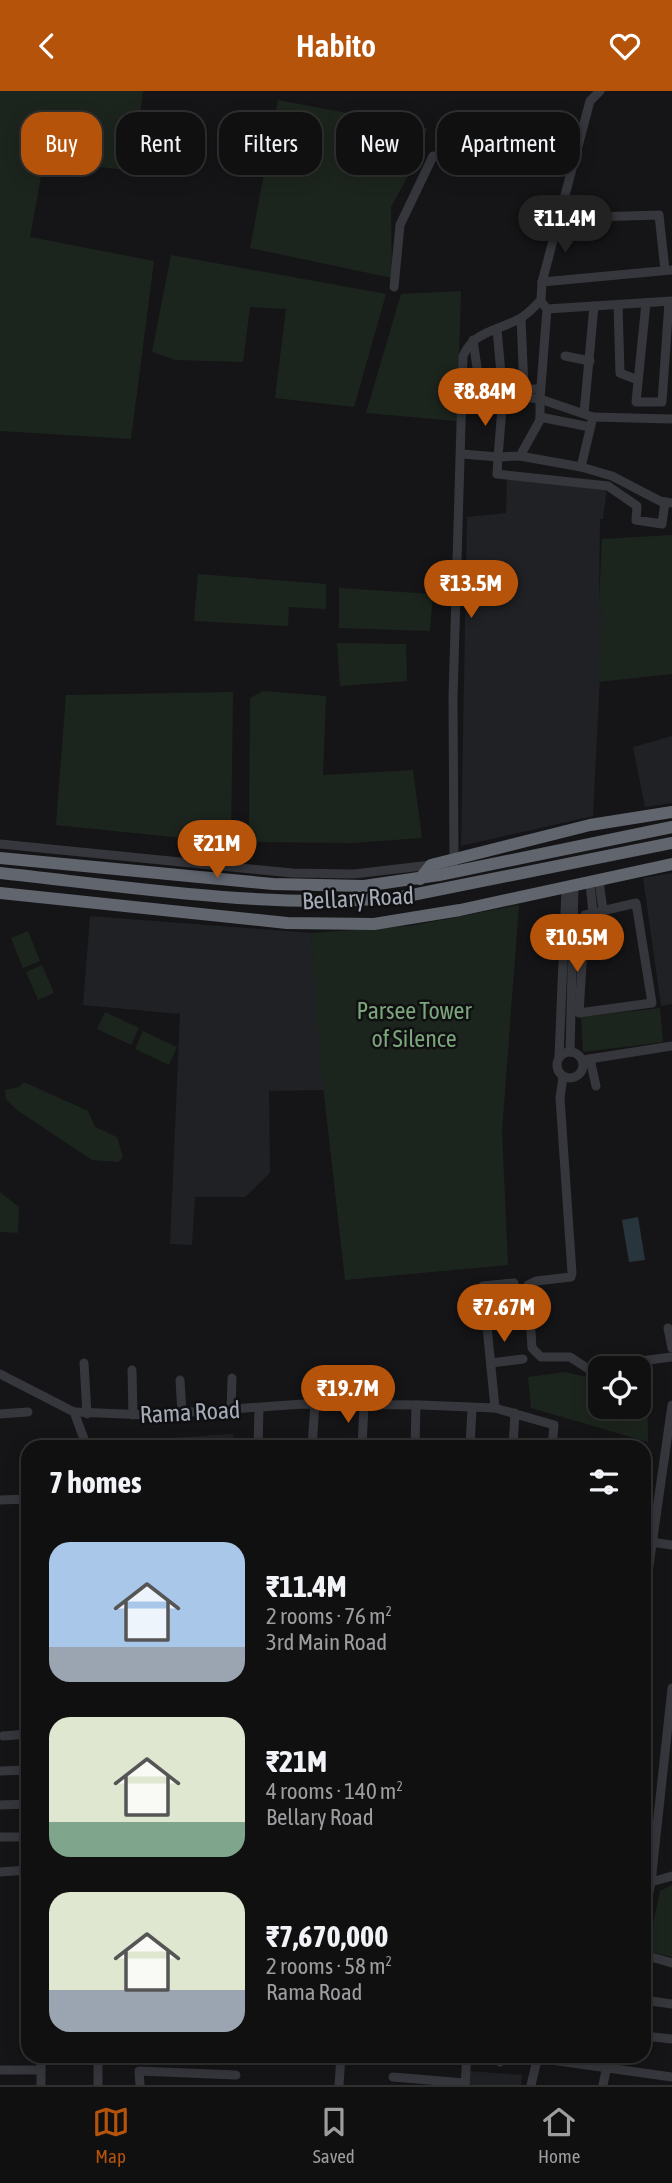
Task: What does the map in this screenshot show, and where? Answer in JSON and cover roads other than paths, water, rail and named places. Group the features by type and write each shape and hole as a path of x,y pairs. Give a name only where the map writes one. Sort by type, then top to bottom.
{"highway":[{"path":"420,879 432,865 455,865 590,825 672,812"},
{"name":"Bellary Road","path":"0,858 312,886 364,886 420,879 455,865 668,828"},
{"name":"Bellary Road","path":"0,873 275,901 366,900 402,897 670,843"},
{"path":"19,861 22,847"},
{"name":"Bellary Road","path":"0,893 98,905 332,925 413,919 594,883 672,864"}],"street":[{"path":"520,456 540,417 547,309 541,300 541,282 590,101 600,91"},
{"path":"394,287 400,225 433,156"},
{"path":"541,282 668,270 659,215 560,218"},
{"path":"455,865 453,697 463,356 474,340 521,319 541,300"},
{"path":"547,309 671,301 662,402 636,402 646,303"},
{"path":"618,305 620,373 638,380"},
{"path":"581,467 589,419 594,306"},
{"path":"521,319 524,393"},
{"path":"462,454 498,457 520,456 581,467 611,477 668,503 668,519 662,523 636,520 637,506 608,486 497,474 498,457 503,396 496,328"},
{"path":"474,340 481,395"},
{"path":"565,356 590,361"},
{"path":"462,395 540,394 589,419"},
{"path":"540,417 672,419"},
{"path":"0,844 292,873 354,874 432,865"},
{"path":"594,883 598,911"},
{"path":"570,888 570,1052"},
{"path":"570,888 558,1070 563,1077 560,1098 572,1273 571,1277 536,1281 528,1285 532,1348 541,1357 570,1357 587,1368 672,1357"},
{"path":"636,903 652,1003 579,1013 585,915 598,911 636,903"},
{"path":"586,1060 672,1046"},
{"path":"559,1057 570,1052 586,1060 596,1086"},
{"path":"563,1077 579,1076 586,1060"},
{"path":"495,1408 483,1286 514,1283"},
{"path":"486,1320 520,1317"},
{"path":"668,1328 672,1348"},
{"path":"491,1363 523,1359"},
{"path":"84,1363 87,1414"},
{"path":"132,1370 133,1415"},
{"name":"Rama Road","path":"0,1374 74,1412 87,1414 181,1413 314,1404 495,1408 554,1425 553,1440"},
{"path":"230,1410 232,1378"},
{"path":"180,1380 181,1413"},
{"path":"312,1440 314,1404"},
{"path":"362,1440 364,1405"},
{"path":"415,1440 416,1405"},
{"path":"651,1525 672,1405"},
{"path":"258,1440 259,1408"},
{"path":"470,1440 472,1408"},
{"path":"0,1415 28,1412"},
{"path":"74,1412 84,1440"},
{"path":"513,1440 515,1412"},
{"path":"0,1500 21,1499"},
{"path":"651,1542 672,1545"},
{"path":"651,1858 672,1688"},
{"path":"3,1736 21,1735"},
{"path":"0,1771 21,1770"},
{"path":"0,1805 21,1804"},
{"path":"0,1837 21,1837"},
{"path":"0,1873 21,1871"},
{"path":"651,1881 672,1876"},
{"path":"651,1957 672,1963"},
{"path":"651,2001 672,2004"},
{"path":"651,2037 672,2039"},
{"path":"41,2063 41,2085"},
{"path":"98,2063 98,2085"},
{"path":"339,2085 341,2063"},
{"path":"393,2077 465,2084 466,2063"},
{"path":"531,2085 536,2063"},
{"path":"587,2063 672,2077"},
{"path":"603,2085 607,2063"},
{"path":"0,2070 41,2070"},
{"path":"140,2085 139,2071 236,2074"}],"park label":[{"name":"Parsee Tower of Silence","path":"414,1024"}]}
